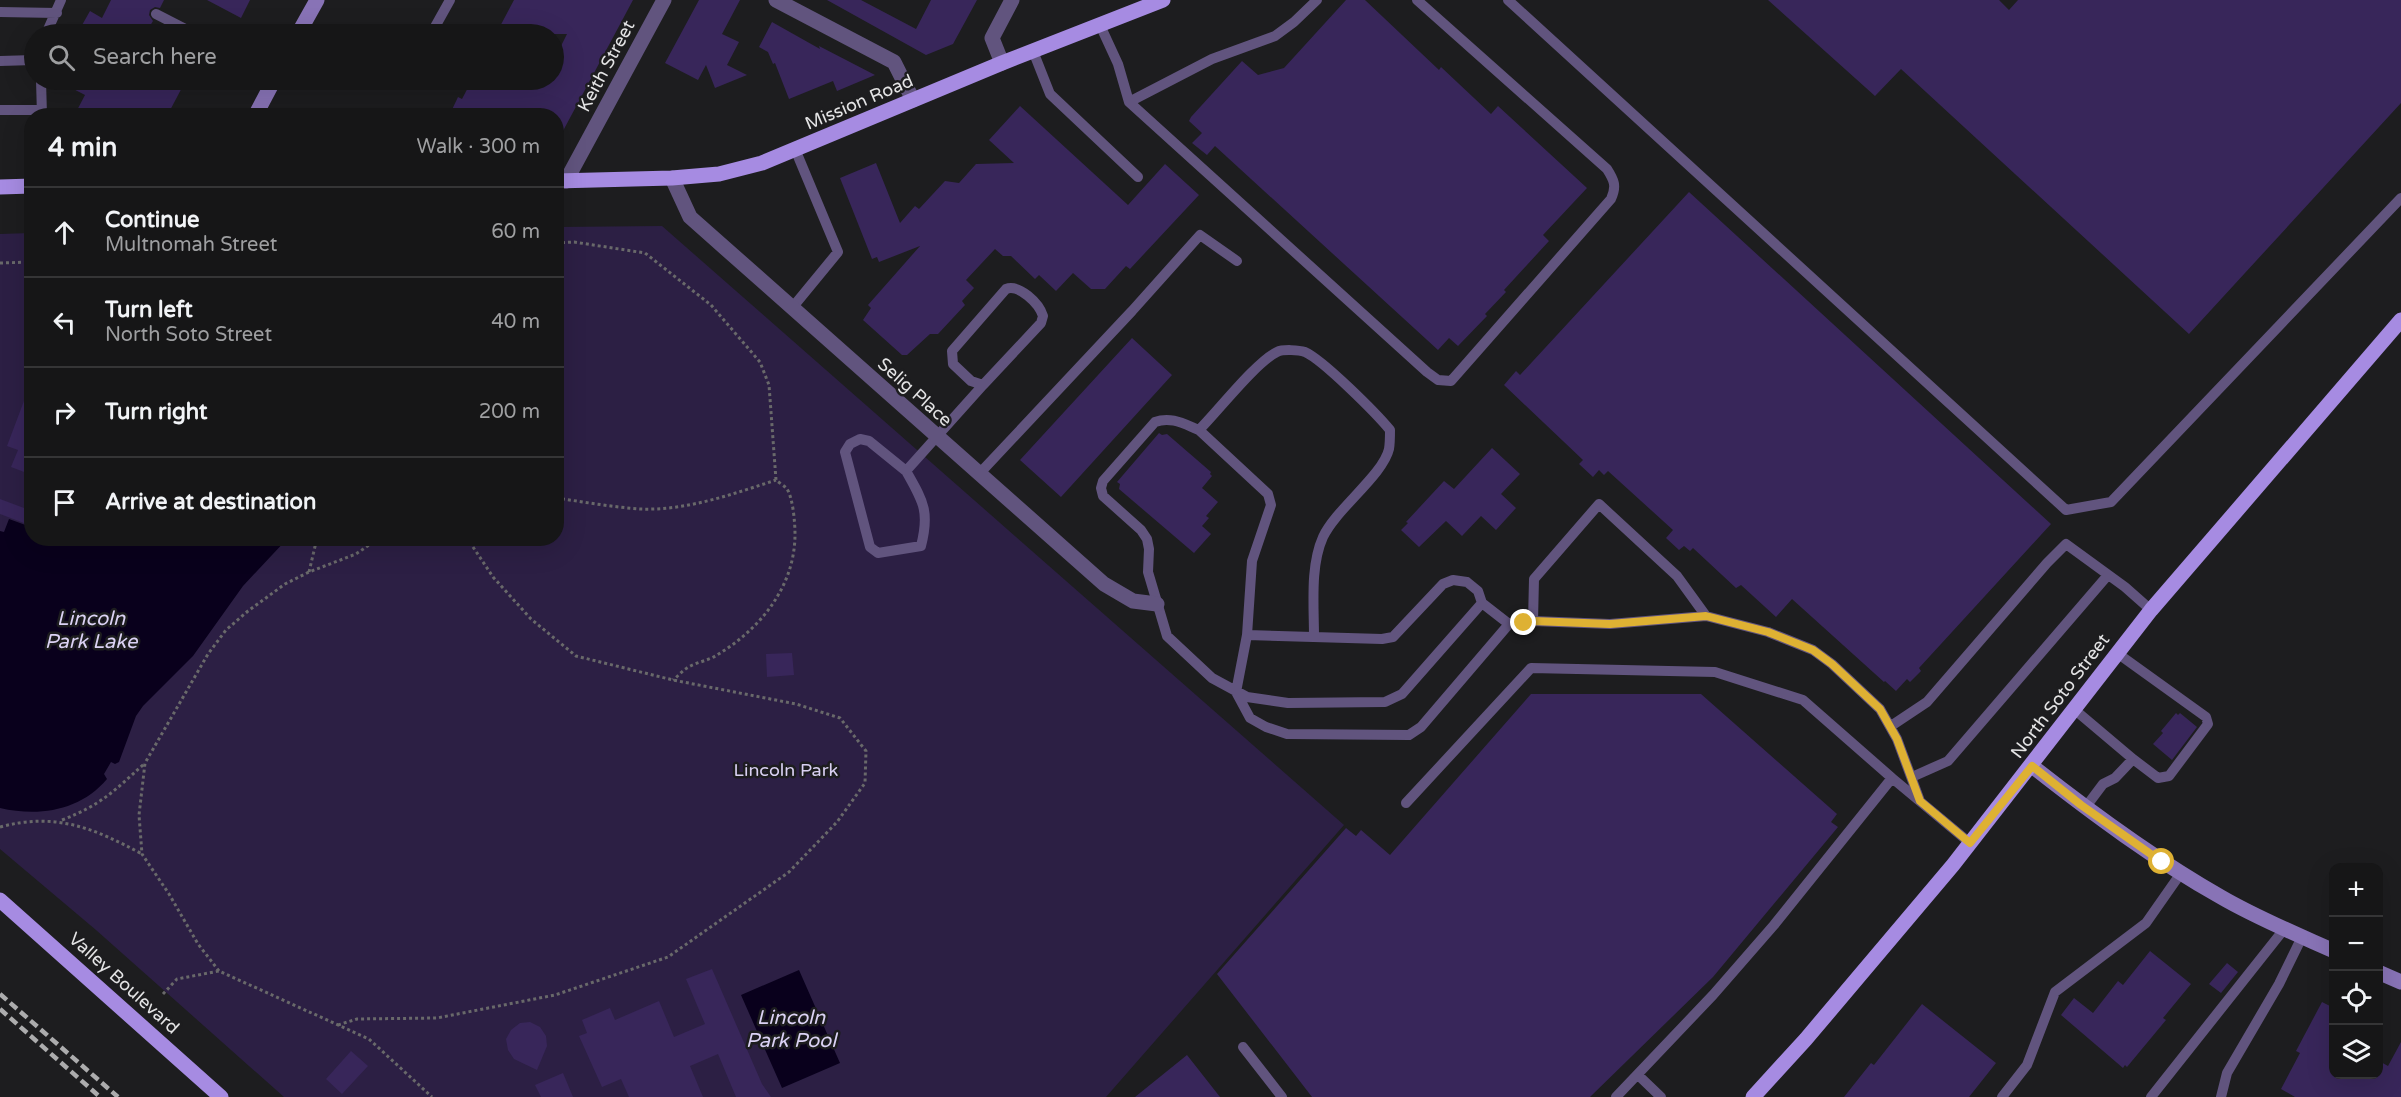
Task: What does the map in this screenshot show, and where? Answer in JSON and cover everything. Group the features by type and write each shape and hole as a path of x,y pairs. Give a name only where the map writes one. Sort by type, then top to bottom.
{"main road":[{"name":"Mission Road","path":"564,181 672,178 719,174 762,163 1002,63 1163,0"},
{"path":"0,187 24,186"},
{"name":"North Soto Street","path":"1760,1095 1970,843 2151,610 2401,320"},
{"name":"Valley Boulevard","path":"0,900 221,1097"}],"street":[{"path":"304,24 317,0"},
{"name":"Keith Street","path":"564,176 664,0"},
{"path":"776,0 894,62 913,100"},
{"path":"1002,63 992,38 1012,0"},
{"path":"259,108 269,90"},
{"name":"Selig Place","path":"672,178 690,218 937,438 1104,584 1133,601 1157,603"},
{"path":"2032,766 2085,808 2223,899 2329,949"},
{"path":"2383,974 2401,982"}],"lane":[{"path":"51,24 61,0"},
{"path":"437,24 450,0"},
{"path":"1129,102 1212,59 1275,36 1317,0"},
{"path":"1100,25 1118,64 1129,102 1427,372 1438,380 1451,381 1611,199 1615,190 1614,180 1607,169 1417,0"},
{"path":"1508,0 2066,510 2111,502 2401,198"},
{"path":"0,12 57,13"},
{"path":"156,14 176,24"},
{"path":"1033,51 1050,94 1138,177"},
{"path":"0,61 24,60"},
{"path":"41,90 42,108"},
{"path":"0,110 24,112"},
{"path":"792,308 838,252 795,149"},
{"path":"979,474 1200,235 1237,261"},
{"path":"906,471 1041,323 1043,316 1041,310 1012,286 1006,289 952,351 953,363 971,381 983,385"},
{"path":"1199,430 1265,359 1280,350 1304,352 1329,370 1390,430 1389,450 1380,466 1331,523 1323,538 1316,564 1314,637"},
{"path":"1482,603 1402,694 1385,702 1288,703 1247,697 1236,692 1212,678 1167,636 1148,572 1147,539 1103,496 1101,488 1103,481 1155,422 1165,418 1199,430 1268,494 1271,505 1252,561 1247,635 1236,692 1250,718 1266,727 1287,734 1409,735 1421,727 1509,624 1533,621 1610,624 1706,616 1768,632 1813,650 1832,664 1880,709 1890,726 1920,801"},
{"path":"860,439 869,441 906,471 922,500 927,524 921,546 878,553 870,547 846,452 850,444 860,439"},
{"path":"1533,621 1534,579 1599,504 1677,576 1706,616"},
{"path":"1890,726 1927,702 2046,563 2066,544 2151,610"},
{"path":"1912,777 1948,761 2108,575"},
{"path":"1247,635 1382,639 1393,637 1443,585 1452,580 1467,582 1478,591 1482,603 1509,624"},
{"path":"2075,710 2158,778 2169,777 2208,724 2205,717 2117,653"},
{"path":"1406,803 1531,668 1715,672 1803,700 1970,843"},
{"path":"2085,808 2103,784 2115,778 2133,759"},
{"path":"1616,1097 1713,995 1774,925 1892,778"},
{"path":"2002,1097 2027,1065 2055,992 2146,923 2181,873"},
{"path":"2151,1097 2284,928"},
{"path":"2221,1097 2227,1074 2279,984 2302,937"},
{"path":"1243,1047 1282,1097"},
{"path":"1638,1075 1661,1097"}],"path":[{"path":"564,243 574,242 645,254 711,305 760,362 769,385 776,480 788,489 795,519 795,544 784,582 774,602 755,627 739,642 713,658 687,668 674,680"},
{"path":"0,263 24,262"},
{"path":"564,499 641,509 675,507 720,499 776,480"},
{"path":"309,572 315,546"},
{"path":"0,826 60,821 90,809 113,794 145,763 208,654 226,630 285,584 309,572 356,555 368,546"},
{"path":"338,1026 357,1019 436,1018 555,995 668,957 789,872 837,822 865,783 866,751 840,718 796,704 674,680 576,656 531,620 493,577 472,546"},
{"path":"142,854 139,815 145,763"},
{"path":"60,821 113,838 142,854 198,944 219,970 369,1039 432,1097"},
{"path":"163,994 177,979 219,970"}],"green space":[{"name":"Lincoln Park","path":"662,226 1344,825 1106,1097 284,1097 96,930 0,849 0,234 24,233 24,546 564,546 564,227"}],"water":[{"name":"Lincoln Park Lake","path":"9,519 24,524 24,546 280,546 243,586 193,656 143,706 136,716 119,762 115,764 111,762 104,774 107,779 84,798 58,809 29,812 0,808 0,531 4,532"},
{"name":"Lincoln Park Pool","path":"799,970 840,1063 782,1088 741,995"}],"building":[{"path":"111,0 164,0 160,8 155,7 150,10 149,15 153,21 151,24 83,24 90,11 102,18"},
{"path":"207,0 250,0 241,18"},
{"path":"514,0 633,0 564,129 564,108 453,108 458,97 462,99 467,90 564,90 564,40 567,34 564,34 564,24 501,24"},
{"path":"699,0 740,0 722,34 739,42 727,65 747,75 715,88 706,65 698,80 665,63"},
{"path":"827,0 861,0 916,29 931,0 977,0 953,44 926,55"},
{"path":"1346,0 1365,0 1439,70 1441,67 1491,114 1498,106 1587,188 1543,235 1549,241 1504,290 1506,292 1485,314 1487,316 1458,346 1449,338 1438,350 1215,146 1207,155 1192,143 1202,133 1189,121 1191,117 1242,61 1258,75 1284,68"},
{"path":"1768,0 1999,0 2009,10 2018,0 2401,0 2401,103 2189,334 1901,69 1875,96"},
{"path":"772,22 820,49 819,46 875,75 837,91 833,81 789,99 775,63 773,64 768,52 759,47"},
{"path":"75,90 181,90 171,108 78,108 85,95"},
{"path":"1020,106 1128,205 1165,164 1199,195 1130,269 1126,266 1105,289 1091,289 1073,273 1056,291 1039,275 1035,279 1011,256 1003,256 995,249 966,280 974,288 962,301 965,305 938,334 930,334 907,355 902,355 863,320 871,308 868,305 920,246 879,262 877,257 872,259 840,178 876,163 900,223 915,206 919,209 945,181 959,183 976,164 1014,163 989,140"},
{"path":"1689,192 2051,524 1919,668 1921,671 1910,682 1907,679 1896,691 1792,599 1776,617 1741,585 1736,588 1693,548 1690,551 1684,546 1679,550 1666,538 1673,530 1608,471 1604,475 1599,470 1593,477 1579,464 1583,460 1504,385 1516,371 1520,375"},
{"path":"1132,338 1172,375 1061,497 1020,460"},
{"path":"24,401 24,472 11,467 18,450 7,446"},
{"path":"1159,433 1167,434 1211,472 1212,476 1202,488 1218,502 1206,516 1209,518 1202,526 1211,534 1194,553 1119,489 1120,484 1117,482"},
{"path":"1492,448 1520,474 1501,494 1516,508 1496,530 1481,516 1462,536 1446,521 1419,547 1401,530 1408,523 1406,522 1444,481 1454,489"},
{"path":"0,499 24,508 24,523 0,514"},
{"path":"792,653 794,675 767,677 766,654"},
{"path":"1531,694 1701,694 1837,814 1831,822 1838,827 1713,977 1590,1097 1312,1097 1217,974 1346,828 1356,836 1361,830 1390,855"},
{"path":"2176,713 2178,715 2180,713 2197,727 2172,760 2153,744"},
{"path":"2150,951 2191,984 2163,1018 2166,1020 2127,1067 2125,1065 2123,1068 2061,1015 2074,998 2093,1013 2118,981 2123,985"},
{"path":"2227,963 2238,972 2221,993 2209,984"},
{"path":"712,969 762,1084 771,1097 736,1097 718,1054 690,1066 703,1097 629,1097 621,1079 602,1087 579,1036 587,1033 582,1020 610,1008 615,1020 659,1001 674,1037 705,1024 686,979"},
{"path":"2322,1002 2329,1006 2329,1079 2383,1079 2383,1063 2388,1066 2401,1042 2401,1097 2295,1097 2281,1089 2300,1053 2296,1051"},
{"path":"1922,1004 1996,1063 1969,1097 1844,1097 1871,1063 1874,1065"},
{"path":"530,1022 540,1027 546,1036 547,1046 537,1070 514,1059 508,1050 506,1039 511,1030 520,1023"},
{"path":"351,1051 368,1066 342,1094 326,1079"},
{"path":"1187,1055 1220,1097 1135,1097"},
{"path":"563,1073 573,1097 541,1097 535,1085"}],"railway":[{"path":"0,994 118,1097"},
{"path":"0,1009 100,1097"}],"route":[{"path":"1524,623 1533,621 1610,624 1706,616 1768,632 1813,650 1832,664 1880,709 1897,739 1920,801 1970,843 2032,766 2081,805 2162,862"}]}
